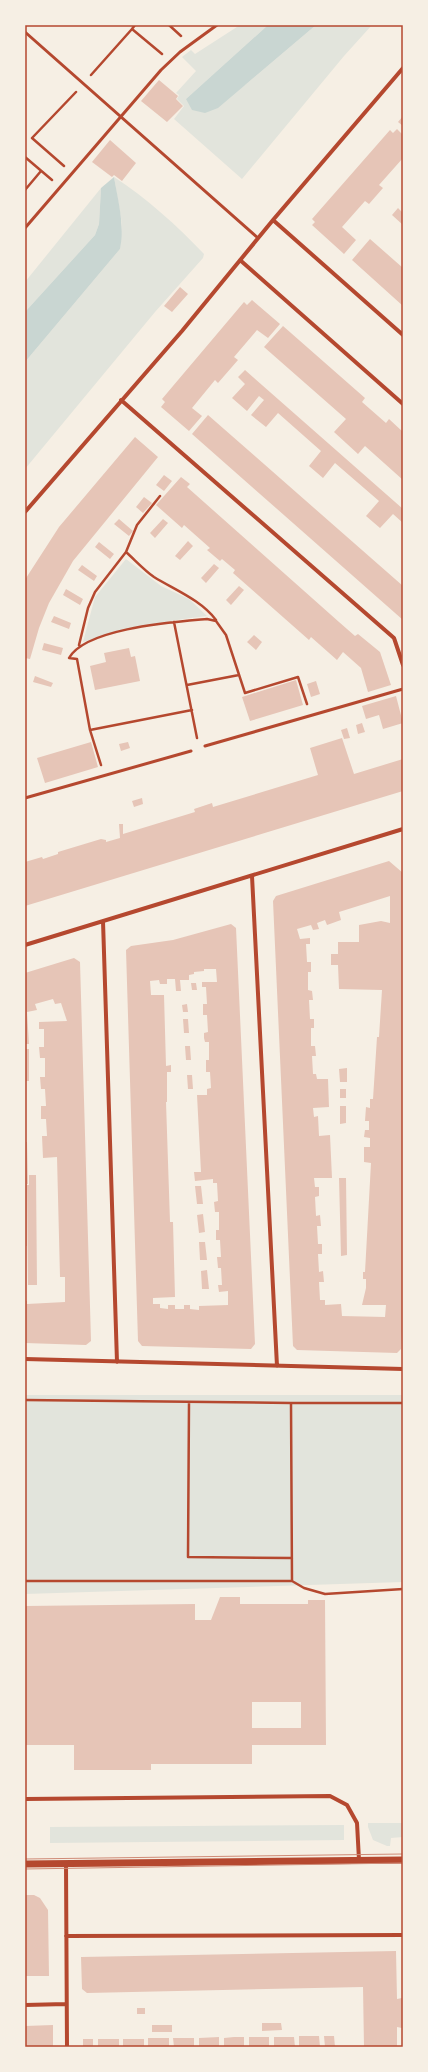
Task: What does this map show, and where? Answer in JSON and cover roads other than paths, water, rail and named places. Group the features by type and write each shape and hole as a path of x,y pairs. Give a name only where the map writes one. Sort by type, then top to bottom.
{"street":[{"path":"25,512 182,331 273,220 403,68"},
{"path":"273,220 403,335"},
{"path":"240,260 403,404"},
{"path":"121,400 394,638 403,665"},
{"path":"25,945 403,829"},
{"path":"252,876 276,1366"},
{"path":"103,921 117,1362"},
{"path":"25,1359 403,1369"},
{"path":"25,1799 330,1796 347,1805 357,1823 359,1860"},
{"path":"25,1864 403,1860"},
{"path":"66,1864 67,2047"},
{"path":"66,1936 403,1935"},
{"path":"25,2005 66,2004"}],"lane":[{"path":"25,228 74,174 140,94 170,62 217,25"},
{"path":"25,32 258,238"},
{"path":"205,746 403,690"},
{"path":"25,798 191,751"}],"tram line":[{"path":"25,1859 403,1854"},
{"path":"25,1869 403,1863"}]}
